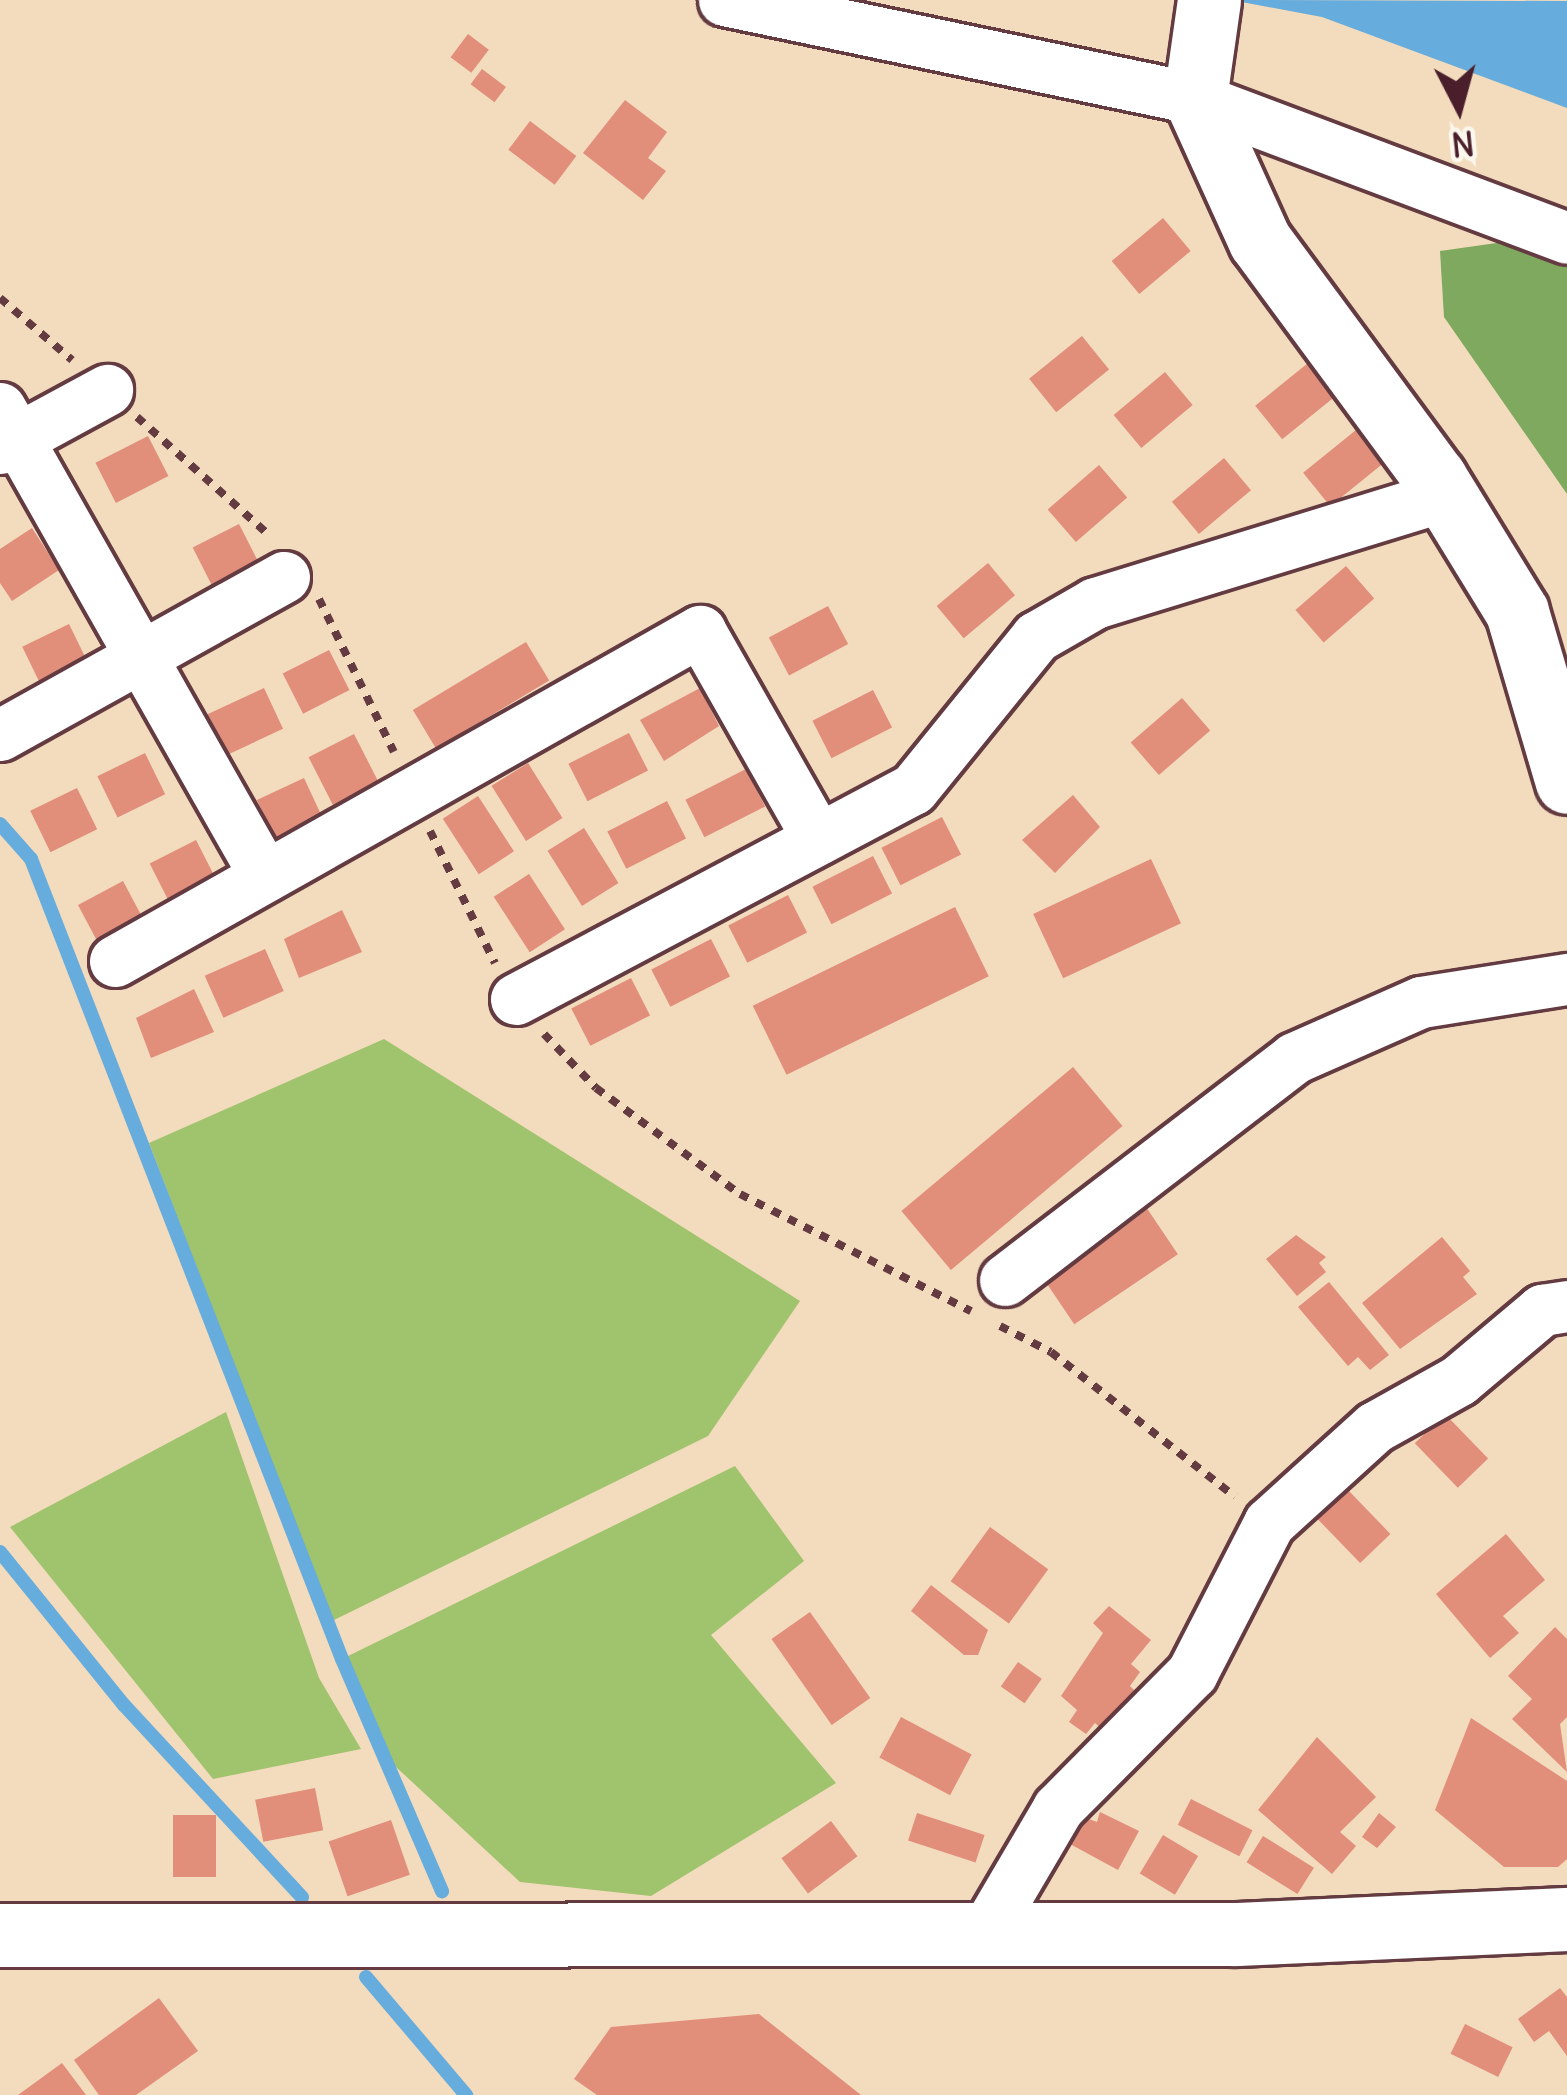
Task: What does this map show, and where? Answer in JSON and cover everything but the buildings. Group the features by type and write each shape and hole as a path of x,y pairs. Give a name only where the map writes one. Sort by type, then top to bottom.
{"street":[{"path":"724,0 1195,98 1567,238"},
{"path":"1209,0 1195,98 1260,241 1445,495 1517,612 1567,782"},
{"path":"107,390 6,432 265,876"},
{"path":"516,999 913,788 1036,638 1095,603 1445,495"},
{"path":"0,735 291,570"},
{"path":"115,961 700,631 818,839"},
{"path":"1005,1280 1294,1058 1421,1002 1567,979"},
{"path":"983,1936 1058,1808 1192,1673 1269,1523 1375,1427 1460,1379 1542,1310 1567,1306"},
{"path":"0,1935 983,1936 1567,1919"}],"path":[{"path":"0,298 107,390 291,570 516,999 596,1088 740,1194 1051,1352 1269,1523"}],"green space":[{"path":"1525,239 1567,258 1567,494 1444,317 1440,251"},
{"path":"384,1039 800,1301 708,1436 332,1621 149,1143"},
{"path":"226,1412 319,1678 361,1749 213,1779 10,1527"},
{"path":"735,1466 804,1561 711,1635 836,1783 651,1896 520,1882 382,1754 342,1659"}],"water":[{"path":"1231,0 1567,1 1567,108 1322,17"}],"waterway":[{"path":"0,824 31,859 342,1659 442,1891"},
{"path":"0,1552 124,1705 302,1897"},
{"path":"366,1977 466,2095"}]}
